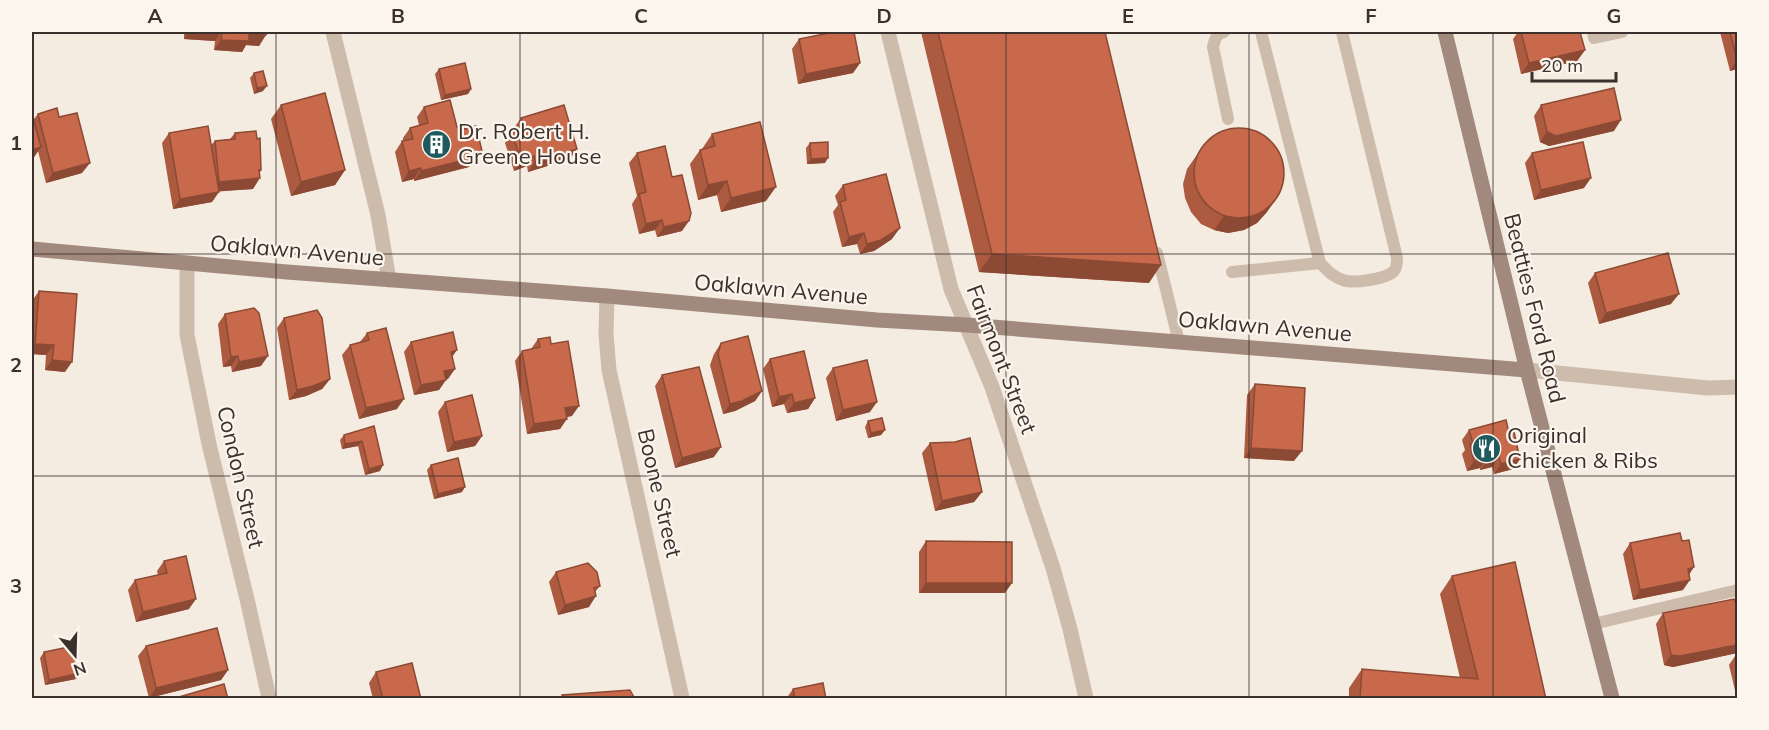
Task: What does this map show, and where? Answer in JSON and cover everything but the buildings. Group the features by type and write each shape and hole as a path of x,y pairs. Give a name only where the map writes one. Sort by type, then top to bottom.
{"street":[{"path":"333,32 378,215 389,280"},
{"name":"Fairmont Street","path":"888,32 951,289 992,387 1053,568 1086,699"},
{"name":"Beatties Ford Road","path":"1445,32 1527,370 1612,699"},
{"name":"Oaklawn Avenue","path":"32,249 877,320 967,325 1527,370"},
{"name":"Condon Street","path":"187,263 187,335 209,444 269,699"},
{"name":"Boone Street","path":"608,296 606,334 609,370 682,699"},
{"path":"1527,370 1707,388 1737,387"}],"lane":[{"path":"1224,32 1215,38 1213,47 1228,119"},
{"path":"1261,32 1320,263 1331,274 1351,283 1386,276 1394,271 1397,258 1342,32"},
{"path":"1593,32 1594,38 1622,32"},
{"path":"1155,246 1179,342"},
{"path":"1232,272 1320,263"},
{"path":"1593,624 1737,590"}],"place":[{"name":"Dr. Robert H. Greene House","path":"437,144"},
{"name":"Original Chicken & Ribs","path":"1486,448"}]}
